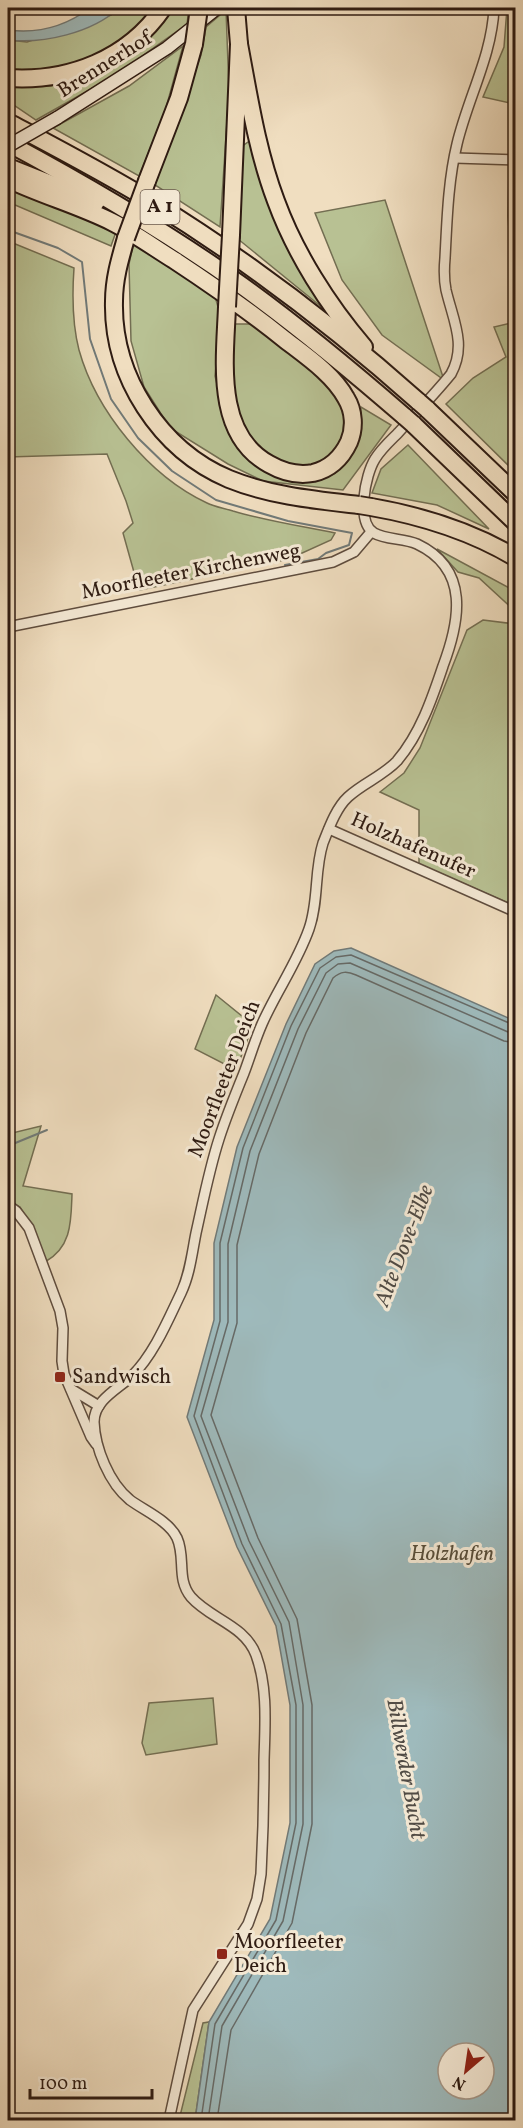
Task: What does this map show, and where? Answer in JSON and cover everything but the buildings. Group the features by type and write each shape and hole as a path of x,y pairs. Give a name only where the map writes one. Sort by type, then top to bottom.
{"highway":[{"path":"8,78 56,77 94,65 125,47 143,33 163,8"},
{"path":"199,8 194,44 179,98 126,238 115,289 117,334 123,363 144,405 158,426 178,446 201,464 229,479 280,494 409,514 468,533 516,558"},
{"path":"8,179 95,214 137,236 207,282 262,322 330,376 347,399 352,411 353,426 351,439 345,450 331,465 304,474 284,471 260,458 242,437 227,396 225,376 227,307 231,235 239,44 237,8"},
{"path":"239,44 260,150 276,202 287,228 300,254 336,310 386,373"},
{"path":"8,110 66,152"},
{"name":"A 1","path":"8,122 66,152 156,204 276,287 386,373 516,494"},
{"name":"A 1","path":"8,145 146,221 242,286 314,341 409,421 516,523"},
{"path":"8,167 146,221"}],"street":[{"name":"Brennerhof","path":"8,145 57,118 167,48 217,8"},
{"path":"371,532 367,525 364,496 371,466 383,448 451,374 458,358 459,332 446,289 444,273 454,158 491,36 494,8"},
{"path":"454,158 516,160"},
{"name":"Moorfleeter Kirchenweg","path":"8,627 333,562 354,552 371,532"},
{"name":"Moorfleeter Deich","path":"99,1406 140,1366 185,1285 206,1184 220,1137 262,1024 310,927 316,900 318,863 329,829 349,795 389,769 406,750 426,712 454,637 456,591 446,567 436,556 411,542 371,532"},
{"name":"Holzhafenufer","path":"329,829 516,912"},
{"path":"8,1205 16,1211 29,1228 60,1311 65,1378 91,1437 99,1448"},
{"path":"70,1388 99,1406 94,1422 99,1448 109,1473 119,1489 129,1499 162,1522 177,1536 182,1578 189,1594 198,1604 239,1633 251,1646 257,1660 263,1691 264,1810 261,1874 257,1899 242,1933 216,1971 194,2010 169,2121"}],"green space":[{"path":"119,8 153,8 123,38 81,63 48,71 8,69 8,40 27,42 111,15"},
{"path":"170,8 189,8 187,24 114,76 36,120 8,101 8,86 51,86 79,77"},
{"path":"507,8 515,8 515,104 483,97 504,47"},
{"path":"226,10 229,91 220,227 155,185 201,55 206,27"},
{"path":"183,46 164,115 139,176 53,128 129,86"},
{"path":"251,140 281,236 324,302 324,309 238,239 241,147"},
{"path":"509,168 515,168 515,290 509,282 512,271 508,216"},
{"path":"8,184 117,229 111,246 8,202"},
{"path":"385,200 444,380 382,335 342,280 315,213"},
{"path":"8,241 74,268 75,330 87,373 112,418 145,459 186,491 210,504 258,518 335,533 331,540 289,559 139,590 123,533 133,523 107,454 8,457"},
{"path":"134,241 214,293 221,317 215,376 224,413 242,448 311,480 335,473 348,460 356,444 361,407 391,425 343,490 263,481 228,464 170,428 144,387 131,341 129,264"},
{"path":"254,322 309,364 339,395 347,426 344,444 325,464 298,469 276,463 249,438 236,413 231,372 235,324"},
{"path":"516,322 515,472 446,404 473,378 506,357 494,327"},
{"path":"408,445 489,529 437,505 372,493 381,469"},
{"path":"437,549 515,591 515,611 479,578 458,572"},
{"path":"483,620 515,624 515,906 419,864 419,810 380,792 404,773 420,748 467,630"},
{"path":"216,995 253,1025 236,1070 195,1049"},
{"path":"41,1126 23,1186 72,1194 70,1223 65,1241 54,1256 45,1262 32,1227 20,1207 8,1200 8,1134"},
{"path":"213,1698 217,1744 146,1755 142,1743 149,1703"},
{"path":"209,2022 195,2120 179,2120 203,2023"}],"water":[{"path":"90,8 119,8 95,24 66,35 36,40 8,40 8,30 41,30 71,20"},
{"path":"351,948 515,1021 515,2120 195,2120 209,2022 270,1919 290,1823 290,1705 276,1626 237,1547 187,1417 214,1320 214,1243 237,1147 286,1024 315,964 334,951"}],"waterway":[{"path":"8,230 58,248 82,262 90,339 111,399 138,438 172,471 216,500 288,521 352,533 349,545 326,553 318,559 285,565"},
{"path":"8,1146 47,1130"}],"place":[{"name":"Sandwisch","path":"60,1377"},
{"name":"Moorfleeter Deich","path":"222,1954"}],"water label":[{"name":"Alte Dove-Elbe","path":"405,1246"},
{"name":"Billwerder Bucht","path":"405,1769"}],"park label":[{"name":"Holzhafen","path":"452,1554"}]}
